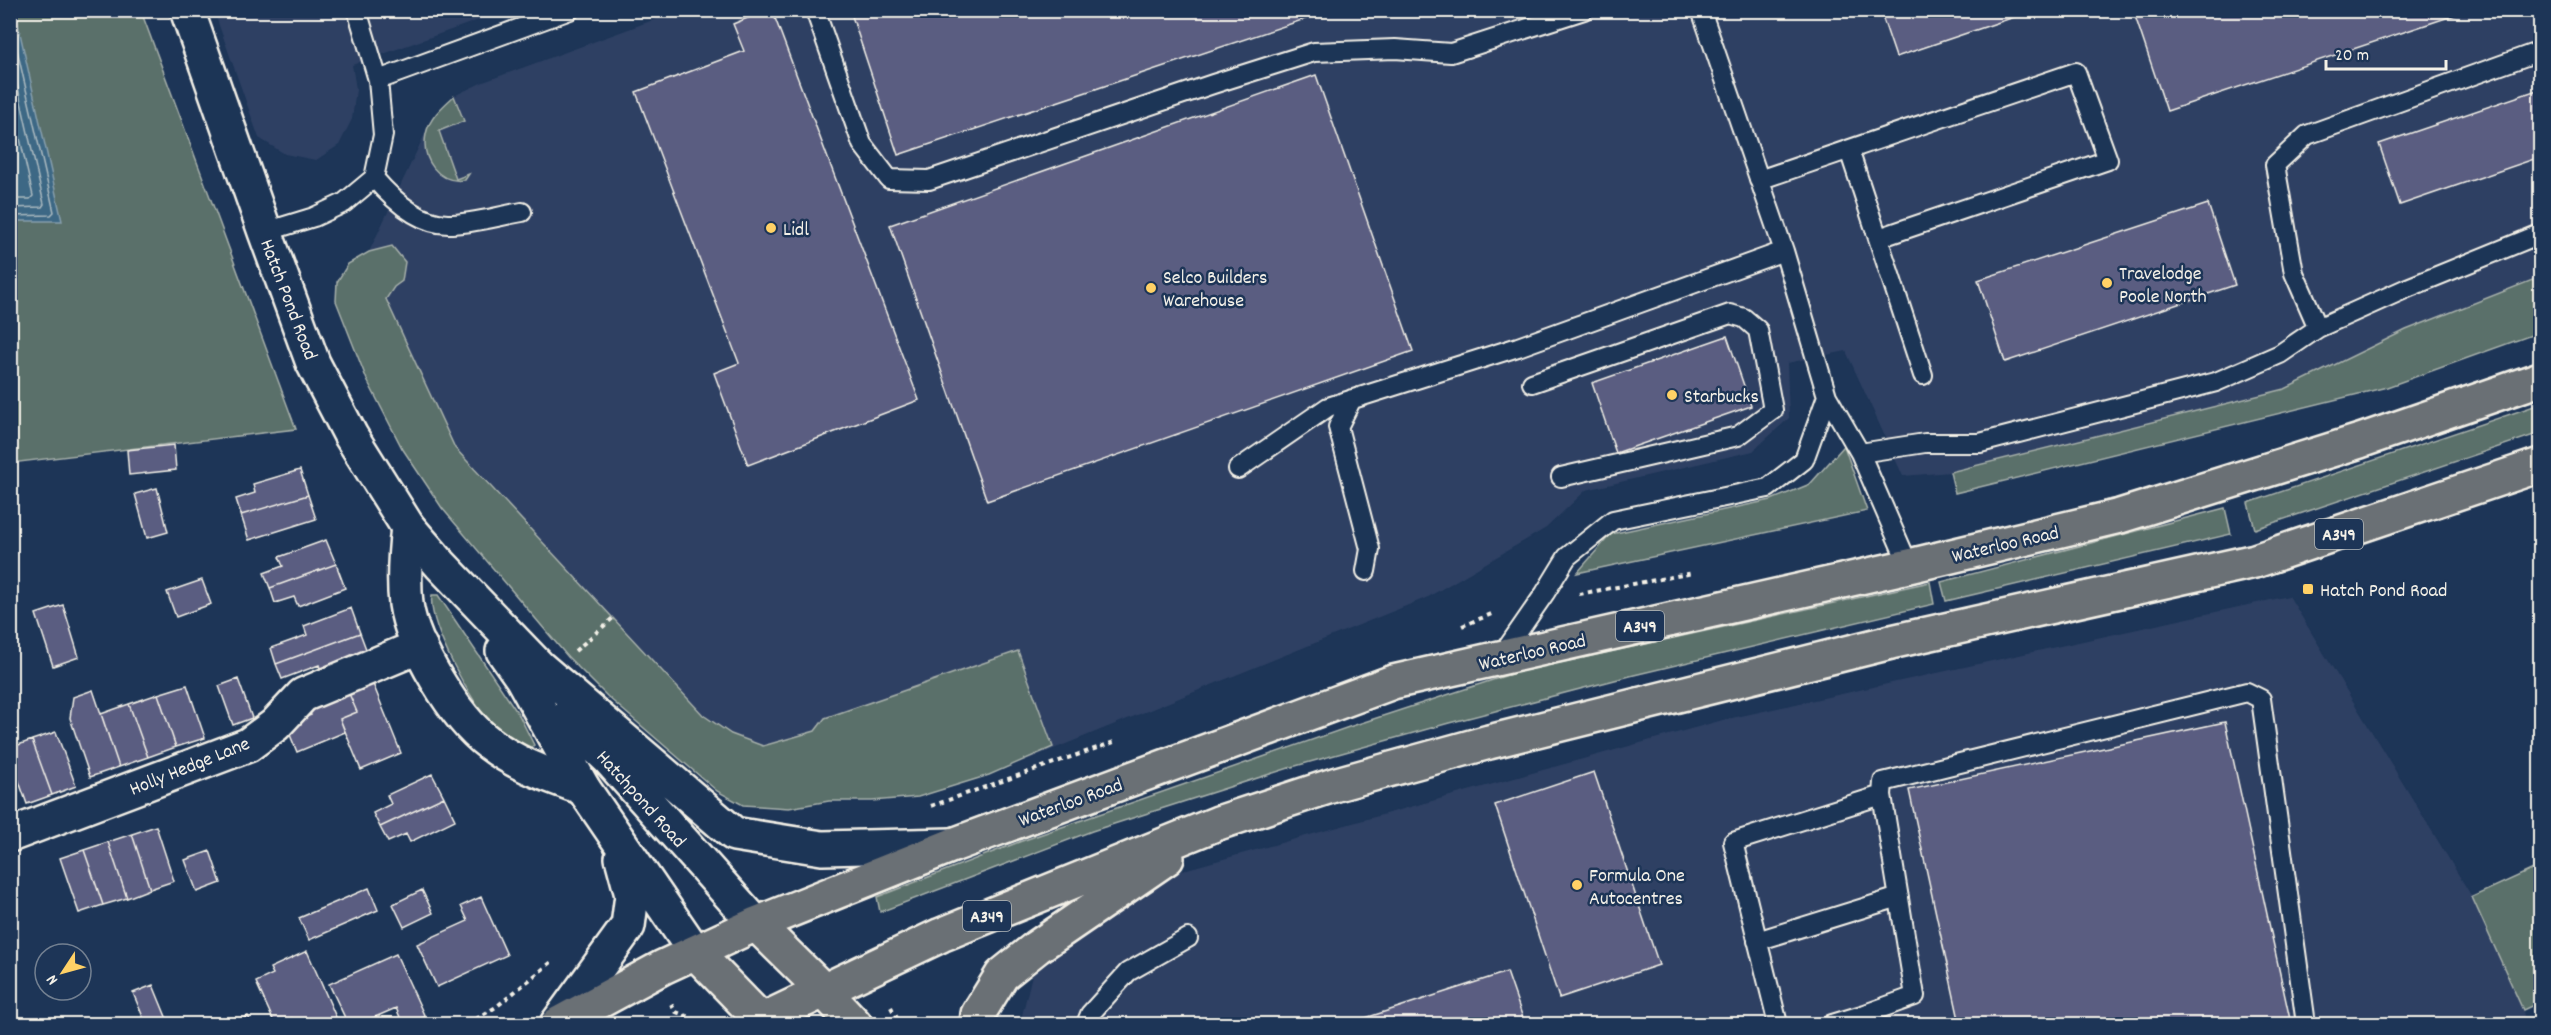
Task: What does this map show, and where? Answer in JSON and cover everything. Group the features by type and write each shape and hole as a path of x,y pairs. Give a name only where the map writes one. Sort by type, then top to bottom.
{"main road":[{"name":"Waterloo Road","path":"558,1024 695,952 756,924 953,845 1393,682 2120,516 2360,441 2541,379"},
{"name":"A349","path":"695,952 760,1023 823,990 940,935 1218,823 1337,784 1512,736 1891,642 2255,561 2541,465"},
{"name":"A349","path":"977,1024 978,1014 1002,975 1037,947 1218,823"},
{"path":"756,924 855,1024"}],"street":[{"name":"Hatch Pond Road","path":"187,10 264,232 314,363 351,436 408,527 440,564"},
{"path":"408,527 404,564 406,607 420,646 439,685 460,713 488,743 530,768 584,788"},
{"path":"440,564 539,667 734,834 822,848 953,845"},
{"name":"Hatchpond Road","path":"440,564 522,678 584,788 695,952"},
{"name":"Holly Hedge Lane","path":"10,835 248,745 275,725 303,695 420,646"},
{"name":"Hatchpond Road","path":"522,678 609,759 756,924"},
{"path":"558,1024 628,926 632,895 618,839"}],"lane":[{"path":"264,232 314,217 344,203 374,178 383,135 378,80 357,10"},
{"path":"378,80 570,10"},
{"path":"815,10 862,144 889,179 929,180 1314,52 1395,49 1451,53 1584,10"},
{"path":"1701,10 1784,251 1827,396 1860,453 1909,566"},
{"path":"2318,328 2294,273 2275,165 2307,135 2541,51"},
{"path":"1759,180 2076,72 2109,160 1879,238"},
{"path":"1849,150 1923,375"},
{"path":"374,178 400,204 422,217 446,224 522,212"},
{"path":"1860,453 1925,442 1980,443 2216,382 2280,354 2318,328 2405,289 2541,234"},
{"path":"1238,469 1328,407 1518,347 1784,251"},
{"path":"1532,383 1730,314 1744,318 1758,330 1773,410 1756,423 1737,436 1561,477"},
{"path":"1500,658 1567,557 1614,520 1768,488 1803,460 1827,396"},
{"path":"1352,399 1338,427 1370,549 1366,571"},
{"path":"1832,1024 1867,1019 1915,996 1881,795 1883,782 2247,692 2261,699 2306,1024"},
{"path":"1778,1024 1733,842 1881,795"},
{"path":"1757,941 1899,897"},
{"path":"1086,1024 1090,1014 1128,972 1188,938"}],"path":[{"path":"568,657 613,618"},
{"path":"468,1024 515,993 556,959"}],"shaded area":[{"path":"214,11 504,11 352,65 356,89 352,119 339,145 316,160 285,154 259,138"},
{"path":"678,11 2540,11 2540,277 2406,330 2285,389 1950,472 1903,476 1846,351 1787,363 1789,418 1753,451 1586,490 1546,528 1428,597 989,775 918,797 872,801 829,801 789,808 743,805 717,791 608,697 568,657 442,508 402,448 367,380 336,301 337,282 348,264 369,252 432,119 454,96 481,83"},
{"path":"2289,596 2472,897 2523,1010 2525,1024 1020,1024 1035,963 1184,870 1723,720"}],"green space":[{"path":"10,11 141,11 296,429 11,463"},
{"path":"454,96 464,121 439,131 456,179 469,174 465,180 455,180 439,174 429,161 426,152 426,134 430,123"},
{"path":"392,246 405,262 402,281 394,287 386,299 455,448 703,715 731,734 763,746 815,731 825,718 1018,651 1053,747 989,775 918,797 872,801 829,801 789,808 743,805 717,791 608,697 568,657 442,508 402,448 367,380 336,301 337,282 348,264 369,252"},
{"path":"2540,277 2540,332 2387,387 1955,493 1950,472 2285,389 2406,330"},
{"path":"2540,404 2540,433 2255,529 2248,503"},
{"path":"1844,446 1867,511 1577,573 1611,534 1771,500 1810,484"},
{"path":"2225,508 2231,534 1946,601 1941,582"},
{"path":"1930,582 1934,604 1634,675 1292,767 1092,831 880,912 877,897 1019,842 1349,727 1514,673"},
{"path":"432,595 438,595 519,715 534,745 525,752 495,729 465,685 444,645 432,608"},
{"path":"2540,866 2540,1002 2523,1010 2472,897"}],"water":[{"path":"10,11 15,11 62,221 11,221"}],"building":[{"name":"Lidl","path":"772,10 919,400 748,465 714,373 739,363 636,92 744,51 733,24"},
{"path":"850,10 1332,10 898,155"},
{"path":"1880,10 2035,10 1896,57"},
{"path":"2133,10 2470,10 2167,111"},
{"name":"Selco Builders Warehouse","path":"1316,75 1413,351 987,501 890,225"},
{"path":"2540,89 2540,157 2400,205 2379,144"},
{"name":"Travelodge Poole North","path":"2208,204 2235,285 2005,362 1978,280"},
{"name":"Starbucks","path":"1727,336 1751,406 1616,453 1592,383"},
{"path":"174,445 176,470 129,475 127,450"},
{"path":"300,470 308,495 241,515 236,499 255,493 253,484"},
{"path":"157,488 168,532 147,538 135,494"},
{"path":"308,495 316,519 249,540 241,515"},
{"path":"326,540 336,564 270,588 264,573 283,566 279,557"},
{"path":"336,564 345,588 298,606 294,597 275,603 270,588"},
{"path":"202,580 211,604 176,617 167,592"},
{"path":"63,605 79,657 53,666 36,614"},
{"path":"351,608 360,633 276,664 271,648 307,635 304,626"},
{"path":"360,633 369,657 322,674 319,665 282,679 276,664"},
{"path":"238,679 252,718 233,725 219,686"},
{"path":"371,679 401,753 361,770 340,719 357,712 347,689"},
{"path":"187,685 205,738 176,747 158,694"},
{"path":"347,689 357,712 340,719 345,732 297,752 286,725 311,715 307,706"},
{"path":"93,690 119,767 90,777 70,718 73,697"},
{"path":"158,694 176,747 148,757 129,704"},
{"path":"129,704 148,757 119,767 101,714"},
{"path":"2225,722 2291,1024 1960,1024 1909,790"},
{"path":"56,732 76,786 52,795 32,740"},
{"path":"32,740 52,795 27,804 10,756 10,748"},
{"name":"Formula One Autocentres","path":"1594,772 1659,965 1559,998 1495,805"},
{"path":"432,774 444,797 380,827 373,813 391,804 387,795"},
{"path":"444,797 455,820 410,842 406,834 388,842 380,827"},
{"path":"156,826 174,881 150,889 132,834"},
{"path":"132,834 150,889 127,898 108,842"},
{"path":"108,842 127,898 103,905 84,850"},
{"path":"84,850 103,905 79,913 60,858"},
{"path":"210,851 221,883 197,892 185,860"},
{"path":"369,888 378,910 309,940 299,918"},
{"path":"422,890 433,913 404,927 393,904"},
{"path":"481,897 507,955 437,987 417,944 468,921 461,906"},
{"path":"307,951 339,1024 295,1024 292,1018 275,1024 256,982 273,974 270,968"},
{"path":"396,954 425,1017 403,1024 396,1008 359,1024 348,1024 329,984"},
{"path":"1507,972 1525,1024 1347,1024"},
{"path":"153,985 169,1024 146,1024 133,993"},
{"path":"248,1016 252,1024 231,1024"}],"place":[{"name":"Lidl","path":"771,228"},
{"name":"Travelodge Poole North","path":"2107,283"},
{"name":"Selco Builders Warehouse","path":"1151,288"},
{"name":"Starbucks","path":"1672,395"},
{"name":"Hatch Pond Road","path":"2308,589"},
{"name":"Formula One Autocentres","path":"1577,885"}]}
